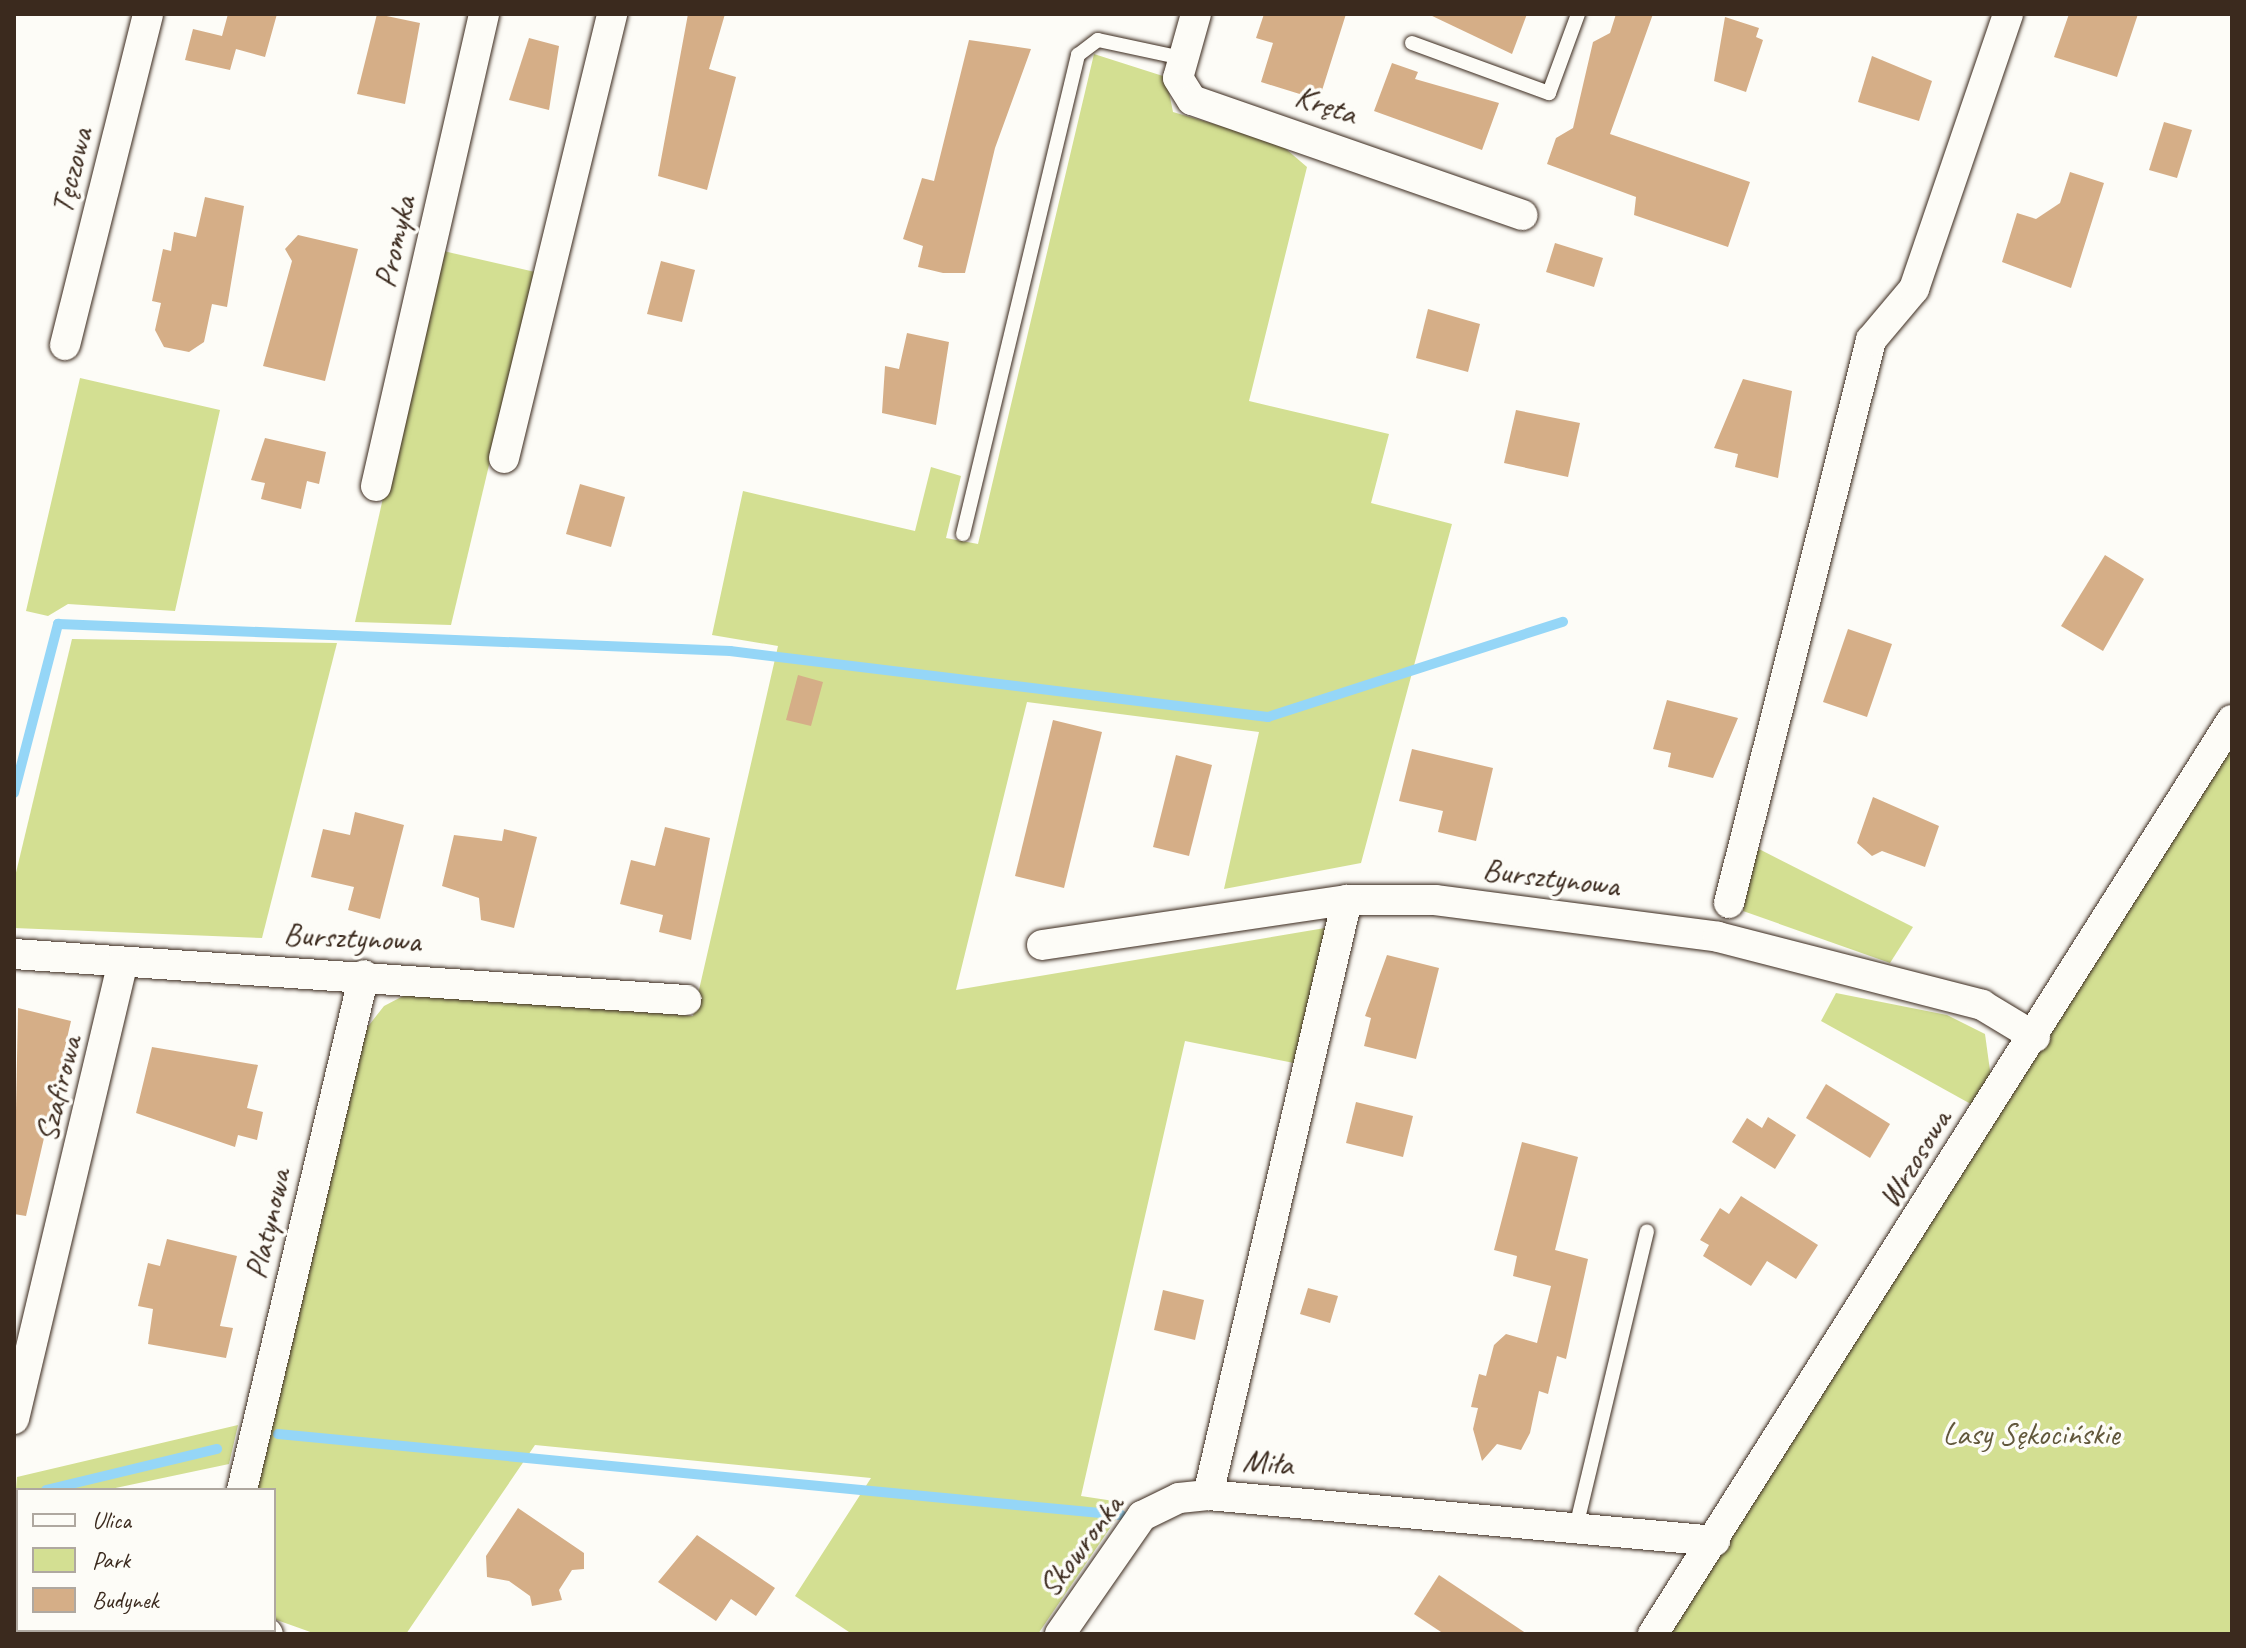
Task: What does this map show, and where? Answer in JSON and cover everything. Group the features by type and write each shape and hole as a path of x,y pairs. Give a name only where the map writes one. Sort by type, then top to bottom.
{"street":[{"name":"Tęczowa","path":"65,345 148,14"},
{"name":"Promyka","path":"376,486 484,14"},
{"path":"504,458 612,14"},
{"name":"Kręta","path":"1196,14 1178,78 1192,100 1523,215"},
{"path":"1729,903 1871,340 1914,289 2008,14"},
{"name":"Wrzosowa","path":"1653,1634 2035,1037 2232,720"},
{"name":"Bursztynowa","path":"1042,945 1347,900 1460,903 1718,937 1982,1005 2035,1037"},
{"name":"Miła","path":"1347,900 1208,1495 1715,1541"},
{"name":"Bursztynowa","path":"14,954 364,975 686,1000"},
{"name":"Szafirowa","path":"14,1419 123,962"},
{"name":"Platynowa","path":"242,1488 364,975"},
{"name":"Skowronka","path":"1060,1634 1142,1516 1208,1495"}],"lane":[{"path":"1412,43 1549,93 1578,14"},
{"path":"963,534 1078,55 1098,40 1182,58"},
{"path":"1576,1527 1647,1231"}],"green space":[{"path":"1094,54 1166,77 1173,112 1279,143 1307,167 1249,401 1389,434 1371,503 1452,524 1361,863 1224,889 1259,732 1027,702 956,990 1331,927 1299,1064 1185,1041 1081,1496 1127,1503 1038,1634 852,1634 795,1596 871,1478 535,1445 406,1634 316,1634 276,1620 276,1488 254,1488 366,1029 384,1006 407,994 693,1016 778,646 712,635 743,491 915,531 931,467 961,476 946,538 978,544"},
{"path":"439,250 535,272 451,625 355,622"},
{"path":"80,378 220,410 175,611 68,604 48,616 26,611"},
{"path":"72,639 337,643 262,938 14,928 14,881"},
{"name":"Lasy Sękocińskie","path":"2232,738 2232,1634 1668,1634"},
{"path":"1757,848 1913,927 1890,963 1743,911"},
{"path":"1836,993 1947,1015 1985,1034 1991,1078 1978,1108 1821,1021"},
{"path":"238,1425 229,1464 115,1488 16,1488 17,1477"}],"building":[{"path":"228,14 277,14 265,57 236,49 230,70 185,60 193,29 222,36"},
{"path":"377,14 420,23 405,104 357,94"},
{"path":"688,14 725,14 709,69 736,77 707,190 658,176"},
{"path":"1264,14 1346,14 1319,100 1261,82 1273,43 1256,38"},
{"path":"1428,14 1527,14 1512,54"},
{"path":"1616,14 1653,14 1610,134 1750,182 1728,247 1634,215 1636,197 1547,164 1556,138 1573,128 1593,42 1610,33"},
{"path":"2069,14 2138,14 2117,77 2054,57"},
{"path":"1725,17 1759,28 1756,37 1763,40 1746,92 1714,81"},
{"path":"529,38 559,46 549,110 509,100"},
{"path":"969,40 1031,49 995,148 965,273 943,273 918,267 923,246 903,239 922,178 934,181"},
{"path":"1872,56 1932,81 1919,121 1858,102"},
{"path":"1392,63 1418,72 1415,79 1499,103 1482,150 1374,111"},
{"path":"2164,122 2192,130 2177,178 2149,170"},
{"path":"2070,172 2104,183 2071,288 2002,262 2017,213 2036,219 2060,203"},
{"path":"205,197 244,206 227,307 212,304 204,342 189,352 164,347 155,330 161,303 152,301 163,249 171,251 174,232 196,237"},
{"path":"298,235 358,249 325,381 263,366 292,261 285,249"},
{"path":"1555,243 1603,258 1594,287 1546,272"},
{"path":"661,261 695,270 682,322 647,314"},
{"path":"1428,309 1480,324 1468,372 1416,358"},
{"path":"907,333 949,342 936,425 882,413 885,366 899,369"},
{"path":"1743,379 1792,391 1778,478 1735,467 1738,454 1714,448"},
{"path":"1516,410 1580,423 1568,477 1504,463"},
{"path":"265,438 326,452 319,484 307,481 301,509 261,499 265,483 251,480"},
{"path":"580,484 625,497 611,547 566,534"},
{"path":"2105,555 2144,579 2103,651 2061,626"},
{"path":"1848,629 1892,644 1867,717 1823,702"},
{"path":"798,675 823,682 811,726 786,720"},
{"path":"1667,700 1738,718 1713,778 1668,767 1671,753 1653,749"},
{"path":"1053,720 1102,732 1064,888 1015,876"},
{"path":"1412,749 1493,768 1476,841 1438,832 1443,811 1399,801"},
{"path":"1176,755 1212,765 1189,856 1153,847"},
{"path":"1873,797 1939,826 1925,867 1882,851 1872,856 1857,843"},
{"path":"355,812 404,825 380,919 348,910 354,887 311,877 323,829 350,835"},
{"path":"665,827 710,838 691,940 659,932 663,915 620,904 631,860 655,866"},
{"path":"504,829 537,837 514,928 481,920 479,898 442,886 454,835 502,841"},
{"path":"1387,955 1439,968 1416,1059 1364,1046 1371,1018 1365,1016"},
{"path":"18,1008 71,1021 26,1216 14,1214"},
{"path":"152,1047 258,1065 247,1108 263,1112 257,1140 238,1135 235,1147 136,1113"},
{"path":"1826,1084 1890,1124 1870,1158 1806,1118"},
{"path":"1356,1102 1413,1116 1403,1157 1346,1143"},
{"path":"1768,1117 1796,1135 1775,1169 1732,1142 1747,1118 1762,1128"},
{"path":"1522,1142 1578,1157 1555,1250 1588,1259 1566,1359 1557,1356 1548,1394 1539,1391 1530,1433 1521,1450 1497,1444 1482,1461 1473,1429 1478,1408 1471,1407 1479,1374 1486,1376 1494,1345 1506,1334 1537,1343 1551,1286 1513,1276 1517,1256 1494,1250"},
{"path":"1741,1196 1818,1245 1796,1279 1767,1261 1751,1286 1703,1256 1709,1245 1700,1240 1720,1208 1729,1214"},
{"path":"167,1239 237,1256 220,1326 233,1328 226,1358 148,1344 153,1309 138,1306 148,1263 160,1266"},
{"path":"1308,1288 1338,1296 1330,1323 1300,1314"},
{"path":"1163,1290 1204,1300 1195,1340 1154,1330"},
{"path":"518,1508 584,1553 584,1569 572,1570 559,1590 562,1600 532,1606 530,1596 509,1581 487,1577 486,1556"},
{"path":"697,1535 775,1588 756,1616 731,1599 716,1621 658,1582"},
{"path":"1439,1575 1527,1634 1444,1634 1414,1614"}],"waterway":[{"path":"14,793 58,624 730,651 1268,717 1563,622"},
{"path":"278,1434 1121,1515"},
{"path":"54,1488 217,1449"}]}
